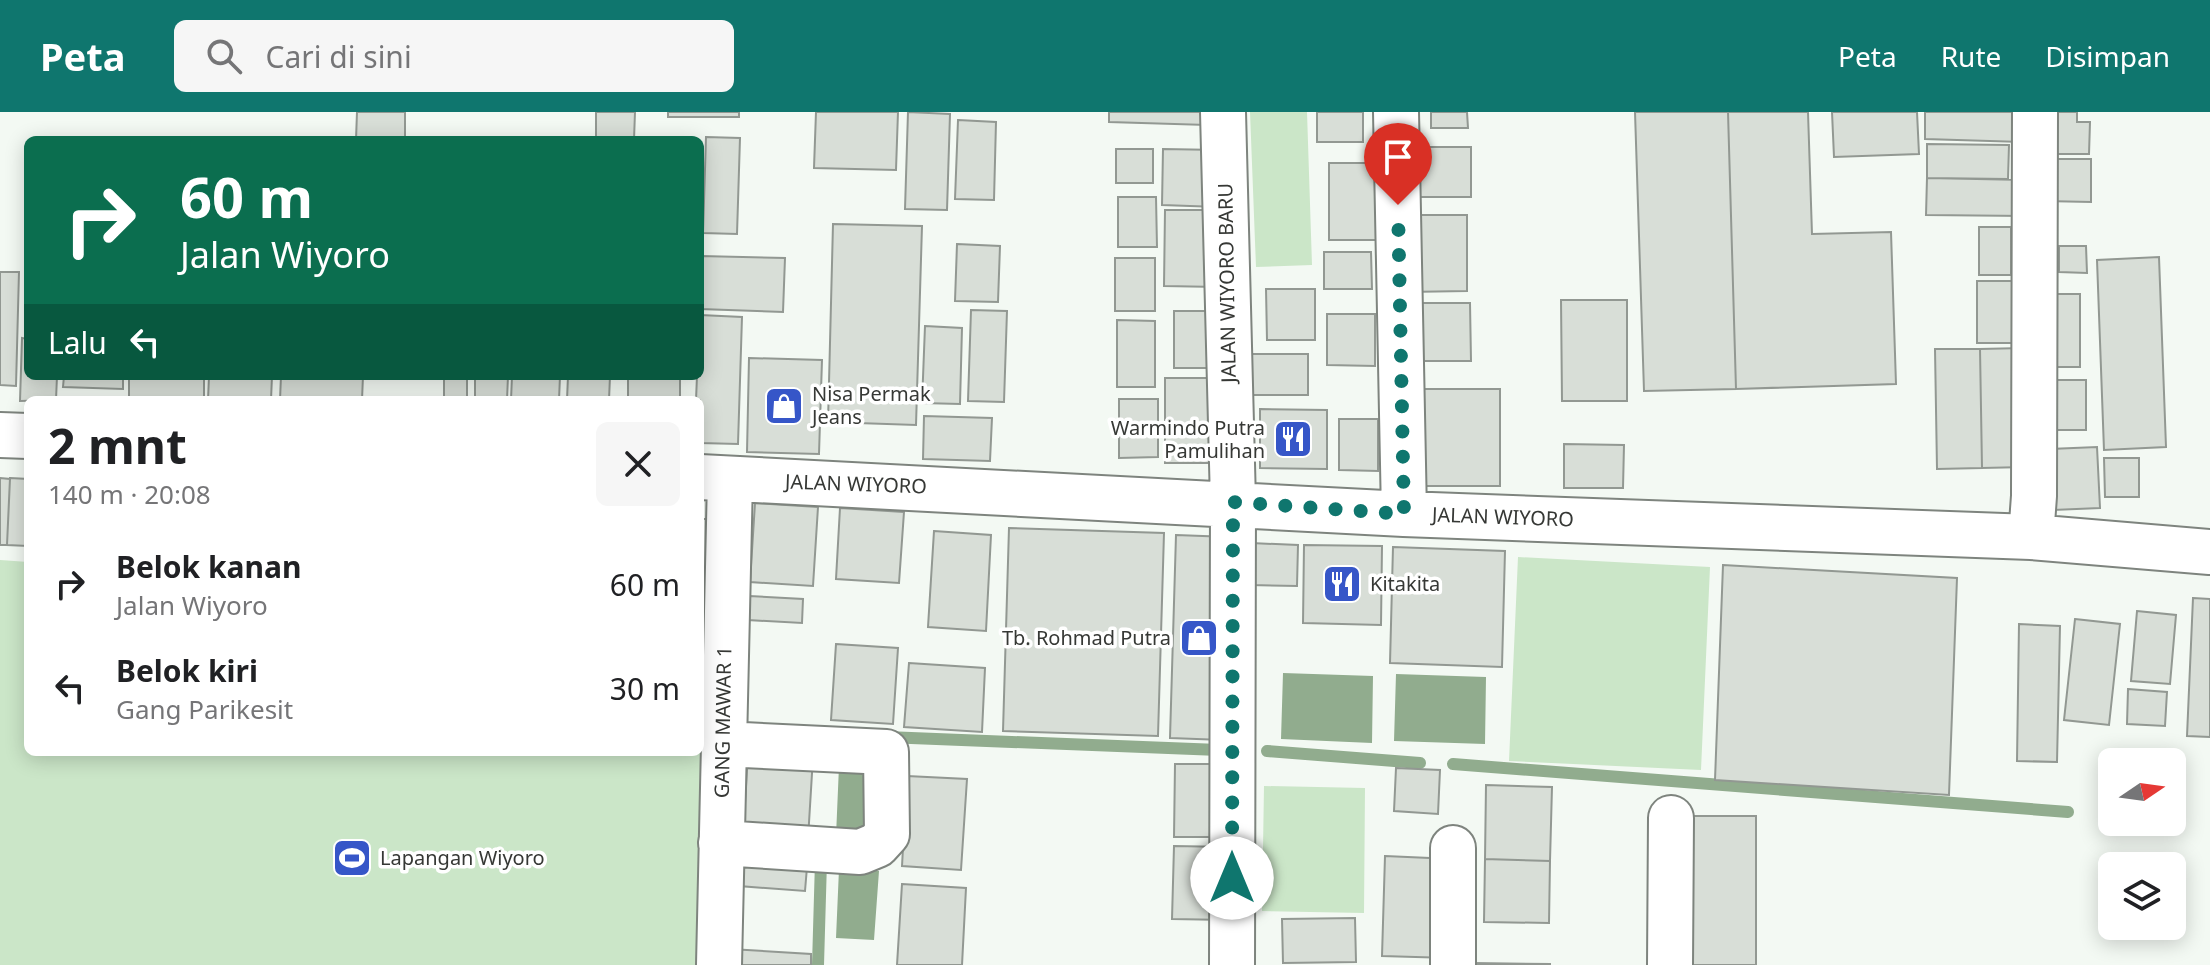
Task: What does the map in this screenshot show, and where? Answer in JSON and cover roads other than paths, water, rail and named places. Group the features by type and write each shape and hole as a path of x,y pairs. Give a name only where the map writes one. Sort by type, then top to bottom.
{"street":[{"name":"JALAN WIYORO BARU","path":"1223,112 1233,502 1232,965"},
{"path":"1396,112 1404,514"},
{"path":"2031,537 2034,496 2035,112"},
{"path":"0,435 24,436"},
{"name":"JALAN WIYORO","path":"715,478 1233,502 1404,514 2031,537 2210,552"},
{"name":"GANG MAWAR 1","path":"715,478 723,744 719,965"},
{"path":"721,843 860,852 877,845 887,834 886,752 723,744"},
{"path":"1670,965 1671,818"},
{"path":"1453,848 1453,965"}],"waterway":[{"path":"886,737 1219,750"},
{"path":"1267,751 1420,763"},
{"path":"1453,764 2068,812"},
{"path":"818,965 821,861"}],"place":[{"name":"Nisa Permak Jeans","path":"784,406"},
{"name":"Warmindo Putra Pamulihan","path":"1293,439"},
{"name":"Kitakita","path":"1342,584"},
{"name":"Tb. Rohmad Putra","path":"1199,638"},
{"name":"Lapangan Wiyoro","path":"352,858"}]}
